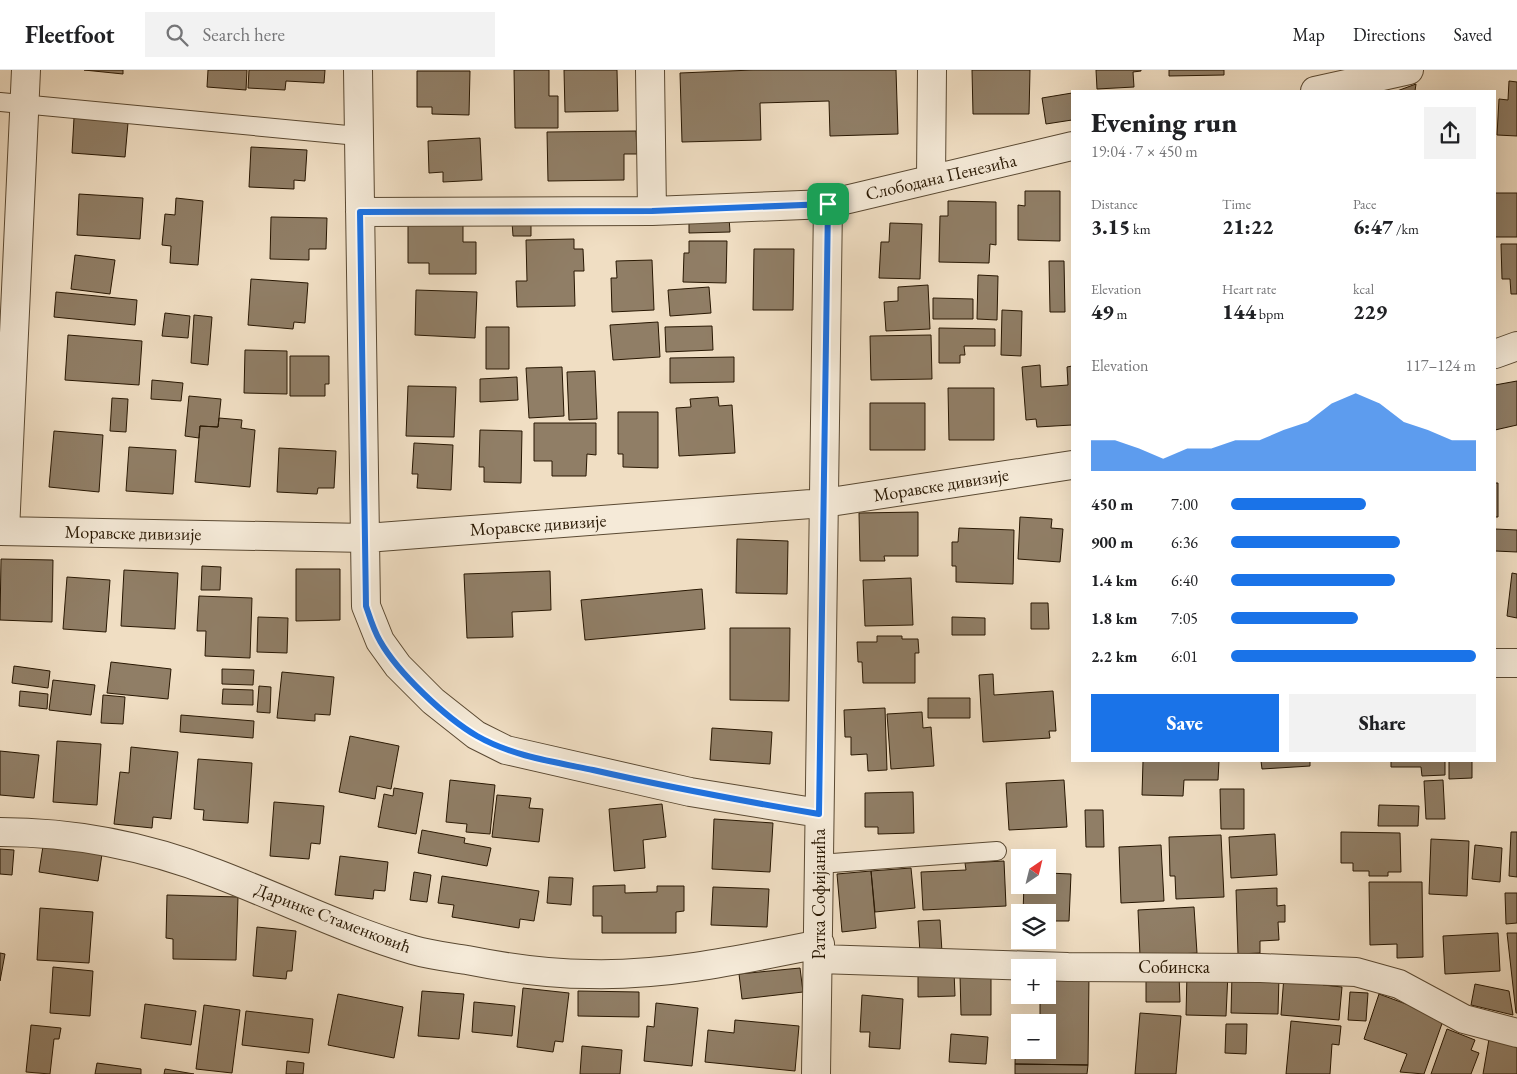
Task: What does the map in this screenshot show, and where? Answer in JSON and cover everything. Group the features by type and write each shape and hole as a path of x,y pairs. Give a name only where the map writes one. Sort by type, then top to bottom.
{"street":[{"path":"2,531 12,103 26,70"},
{"path":"358,70 366,606 380,641 398,666 433,701 476,735 506,750 690,792 819,814"},
{"path":"650,70 652,211"},
{"path":"931,178 932,70"},
{"path":"1320,90 1410,70"},
{"name":"Слободана Пенезића","path":"360,212 652,211 828,204 1071,146"},
{"name":"Ратка Софијанића","path":"816,1074 820,951 819,814 828,204"},
{"path":"1496,354 1517,346"},
{"name":"Моравске дивизије","path":"2,531 366,538 824,503 1071,465"},
{"path":"1496,663 1517,663"},
{"name":"Даринке Стаменковић","path":"0,832 26,832 82,838 150,852 214,872 352,930 414,950 494,965 581,974 651,972 820,951"},
{"name":"Собинска","path":"820,951 1068,967 1261,968 1356,972 1399,984 1464,1019 1517,1033"}],"lane":[{"path":"12,103 358,136"},
{"path":"819,864 997,851"}],"building":[{"path":"84,70 123,70 123,74"},
{"path":"208,70 247,70 246,90 207,87"},
{"path":"249,70 325,70 324,83 286,81 285,90 248,88"},
{"path":"514,70 549,70 549,96 558,96 558,128 515,128"},
{"path":"564,70 617,70 618,111 565,112"},
{"path":"753,70 896,70 898,134 830,136 829,101 760,103 761,140 682,142 680,73"},
{"path":"972,70 1030,70 1029,114 973,114"},
{"path":"1096,70 1141,71 1133,72 1134,87 1097,89"},
{"path":"1169,70 1224,70 1224,75 1169,76"},
{"path":"417,71 470,71 469,115 432,114 432,107 417,107"},
{"path":"1509,81 1517,82 1517,136 1497,135 1499,99 1508,100"},
{"path":"1416,84 1415,90 1400,90"},
{"path":"1071,93 1071,120 1046,124 1042,98"},
{"path":"74,118 128,123 125,157 72,153"},
{"path":"636,131 637,154 624,154 624,180 548,181 547,132"},
{"path":"480,138 482,180 443,182 443,172 429,173 428,141"},
{"path":"251,147 307,150 305,181 294,180 294,189 249,187"},
{"path":"1025,191 1060,191 1060,241 1018,240 1018,205 1025,206"},
{"path":"1496,193 1517,193 1517,237 1496,237"},
{"path":"79,194 143,198 140,239 77,235"},
{"path":"176,198 203,201 198,265 170,263 171,246 162,245 165,214 175,215"},
{"path":"948,201 996,202 996,245 990,244 989,263 939,262 940,216 948,216"},
{"path":"271,217 327,218 326,249 309,249 309,260 270,259"},
{"path":"729,217 730,232 689,233 689,218"},
{"path":"531,221 531,236 513,236 512,222"},
{"path":"890,223 922,224 920,279 879,278 881,242 889,242"},
{"path":"408,225 463,225 463,242 476,242 476,274 429,274 429,263 408,263"},
{"path":"574,239 574,249 583,249 584,271 574,271 575,306 517,307 516,281 527,281 526,240"},
{"path":"689,241 727,241 726,283 683,282 684,253 689,253"},
{"path":"1501,244 1517,244 1517,294 1511,294 1510,279 1502,279"},
{"path":"754,249 794,249 793,310 753,310"},
{"path":"75,255 115,260 110,294 71,289"},
{"path":"652,260 654,310 612,312 611,278 617,278 616,261"},
{"path":"1049,261 1064,261 1065,312 1050,312"},
{"path":"978,275 998,276 997,320 977,319"},
{"path":"251,279 308,283 305,323 294,322 293,329 248,325"},
{"path":"928,285 930,329 886,331 884,302 898,301 898,287"},
{"path":"709,287 711,313 670,316 668,290"},
{"path":"416,290 477,292 475,338 415,335"},
{"path":"56,292 137,300 135,325 54,317"},
{"path":"933,298 973,299 973,319 933,319"},
{"path":"1002,310 1022,311 1021,356 1001,355"},
{"path":"165,313 190,316 188,338 162,336"},
{"path":"194,315 212,317 208,365 191,363"},
{"path":"658,322 660,357 613,360 610,325"},
{"path":"712,326 713,350 666,352 665,327"},
{"path":"486,327 509,327 509,369 486,369"},
{"path":"939,328 995,329 995,346 964,346 965,355 960,355 960,363 939,363"},
{"path":"68,335 142,341 139,385 65,380"},
{"path":"931,335 932,379 871,380 870,336"},
{"path":"245,350 287,351 287,394 244,393"},
{"path":"290,356 329,356 329,384 325,384 325,396 290,396"},
{"path":"734,357 734,382 670,383 670,358"},
{"path":"1040,365 1041,387 1068,385 1067,367 1071,366 1071,425 1037,427 1036,419 1026,420 1022,367"},
{"path":"562,367 564,416 529,418 526,368"},
{"path":"595,371 597,419 569,420 567,372"},
{"path":"517,377 518,400 480,402 480,379"},
{"path":"152,380 183,383 181,401 151,399"},
{"path":"1517,381 1517,425 1496,430 1496,385"},
{"path":"408,386 456,387 454,437 406,436"},
{"path":"948,388 994,388 994,440 949,440"},
{"path":"189,396 221,399 218,427 200,426 199,438 185,436"},
{"path":"718,397 719,406 732,405 735,453 679,456 676,408 691,407 690,399"},
{"path":"112,398 128,399 126,432 110,431"},
{"path":"870,403 925,403 925,450 870,450"},
{"path":"618,412 658,412 658,468 623,467 623,454 618,454"},
{"path":"219,418 242,420 241,428 255,430 250,487 195,482 200,426 218,427"},
{"path":"534,423 596,423 596,455 587,454 586,476 552,476 552,461 534,461"},
{"path":"480,430 522,431 521,483 484,482 484,467 479,467"},
{"path":"54,431 103,435 99,492 49,487"},
{"path":"414,443 453,445 451,490 417,488 418,474 412,474"},
{"path":"129,447 176,450 173,494 126,491"},
{"path":"279,448 336,451 334,488 318,488 317,494 277,492"},
{"path":"1496,483 1498,483 1498,517 1496,517"},
{"path":"918,512 918,556 884,556 885,561 860,561 859,513"},
{"path":"1020,517 1052,519 1051,528 1063,529 1060,562 1018,559"},
{"path":"959,528 1014,530 1013,584 956,582 956,566 952,566 952,542 958,542"},
{"path":"1496,529 1517,530 1517,552 1496,551"},
{"path":"737,539 788,541 787,594 736,593"},
{"path":"1,559 53,560 52,622 0,620"},
{"path":"202,566 221,567 220,590 201,590"},
{"path":"296,569 340,569 340,620 296,621"},
{"path":"124,570 178,573 175,629 121,626"},
{"path":"550,571 551,610 512,612 513,637 467,638 464,574"},
{"path":"1512,573 1517,574 1517,618 1507,616"},
{"path":"67,577 110,580 106,632 63,629"},
{"path":"911,578 913,625 865,626 863,580"},
{"path":"702,589 705,629 585,640 581,600"},
{"path":"199,596 252,598 250,658 205,656 206,631 197,631"},
{"path":"1031,603 1048,603 1049,629 1031,629"},
{"path":"258,617 288,618 287,653 257,652"},
{"path":"952,617 985,618 985,635 952,635"},
{"path":"730,628 790,628 789,701 730,700"},
{"path":"877,636 902,636 902,639 918,639 919,653 915,653 915,683 863,683 862,662 858,662 857,642 877,642"},
{"path":"111,662 171,669 168,699 107,693"},
{"path":"14,666 50,671 48,688 12,683"},
{"path":"222,669 254,670 253,685 222,684"},
{"path":"282,672 334,677 330,715 315,714 315,721 277,718"},
{"path":"993,674 994,695 1053,691 1056,731 1049,731 1050,738 983,742 979,675"},
{"path":"53,680 95,685 91,715 49,710"},
{"path":"259,686 271,687 270,713 257,712"},
{"path":"223,689 253,690 253,705 222,704"},
{"path":"20,691 48,694 47,709 19,706"},
{"path":"103,695 125,697 123,724 101,723"},
{"path":"928,698 970,698 970,718 928,718"},
{"path":"885,708 887,770 868,771 867,754 851,755 851,737 845,737 844,710"},
{"path":"922,712 923,728 931,727 934,766 891,769 887,714"},
{"path":"181,715 254,721 253,738 180,732"},
{"path":"712,728 772,732 770,764 710,760"},
{"path":"350,736 399,746 391,789 377,786 375,799 339,792"},
{"path":"57,741 101,744 97,805 53,802"},
{"path":"131,747 178,752 171,819 153,817 152,828 114,824 120,772 129,773"},
{"path":"0,751 39,755 34,798 0,795"},
{"path":"198,759 252,763 248,823 203,820 204,810 194,809"},
{"path":"1143,762 1219,762 1218,780 1184,780 1183,796 1142,795"},
{"path":"1261,762 1310,762 1310,766 1262,769"},
{"path":"1391,762 1445,762 1445,775 1422,776 1421,767 1391,767"},
{"path":"1449,762 1472,762 1472,778 1449,779"},
{"path":"450,780 495,785 490,834 466,832 467,824 446,822"},
{"path":"1064,780 1067,827 1009,830 1006,783"},
{"path":"1443,780 1445,819 1426,819 1424,781"},
{"path":"394,788 423,793 416,834 378,827 384,794 393,796"},
{"path":"1220,789 1244,789 1244,829 1221,829"},
{"path":"913,792 914,833 878,834 878,827 865,827 865,793"},
{"path":"497,795 531,798 529,808 543,809 539,842 492,837"},
{"path":"274,802 324,806 320,844 311,843 309,859 270,856"},
{"path":"662,804 666,837 643,840 645,868 614,871 609,809"},
{"path":"1379,805 1419,806 1418,826 1378,826"},
{"path":"1085,810 1103,810 1104,847 1086,847"},
{"path":"714,819 773,823 770,872 712,869"},
{"path":"422,830 465,838 464,843 491,848 487,866 418,853"},
{"path":"1341,832 1400,833 1401,872 1388,872 1388,876 1369,876 1369,871 1353,871 1353,863 1341,863"},
{"path":"1511,832 1517,832 1517,877 1509,876"},
{"path":"1275,834 1277,875 1231,878 1229,837"},
{"path":"1221,835 1224,897 1176,899 1175,876 1170,876 1169,837"},
{"path":"1431,839 1469,841 1467,896 1429,894"},
{"path":"1161,845 1164,901 1121,903 1119,847"},
{"path":"1475,845 1502,848 1500,882 1472,879"},
{"path":"43,846 102,854 98,881 39,872"},
{"path":"0,849 14,850 12,875 0,874"},
{"path":"340,856 388,862 385,891 374,890 373,899 335,895"},
{"path":"1004,861 1006,906 923,910 921,872 966,870 965,863"},
{"path":"911,868 915,908 875,912 871,871"},
{"path":"871,871 876,928 842,932 837,874"},
{"path":"414,872 431,875 427,902 410,900"},
{"path":"1056,873 1071,874 1069,921 1056,921 1056,904 1023,904 1024,894 1056,894"},
{"path":"442,876 539,891 534,921 520,919 519,928 452,917 454,905 438,903"},
{"path":"549,877 573,878 571,905 547,903"},
{"path":"1369,882 1422,882 1423,957 1397,958 1397,944 1370,945"},
{"path":"625,885 625,893 657,892 657,886 684,886 684,911 676,912 676,933 602,933 602,916 593,916 593,886"},
{"path":"713,887 769,889 767,927 711,925"},
{"path":"1277,888 1277,906 1285,905 1285,922 1278,922 1279,940 1260,941 1260,953 1238,954 1236,890"},
{"path":"1505,893 1517,893 1517,923 1506,924"},
{"path":"167,895 238,897 236,960 173,959 173,939 166,938"},
{"path":"1194,907 1197,953 1140,956 1138,910"},
{"path":"40,908 93,912 89,963 37,960"},
{"path":"940,920 942,952 920,953 918,921"},
{"path":"257,927 296,931 292,971 287,971 286,979 253,976"},
{"path":"1498,933 1500,971 1445,974 1443,936"},
{"path":"1507,933 1517,933 1517,1013 1516,1013"},
{"path":"0,953 5,954 0,981"},
{"path":"53,967 93,971 90,1016 50,1013"},
{"path":"800,968 803,992 742,999 739,974"},
{"path":"954,971 955,996 918,997 918,972"},
{"path":"1056,973 1089,974 1088,1065 1015,1064 1015,1059 1056,1059 1056,1014 1040,1014 1040,1004 1056,1004"},
{"path":"1187,973 1228,973 1226,1016 1186,1015"},
{"path":"960,975 991,975 991,1015 961,1015"},
{"path":"1179,975 1180,1002 1146,1002 1146,976"},
{"path":"1232,975 1279,976 1278,1014 1231,1013"},
{"path":"1284,976 1323,980 1323,985 1342,987 1339,1020 1281,1015"},
{"path":"1475,984 1509,991 1513,1015 1471,1005"},
{"path":"523,988 569,993 563,1042 555,1041 553,1052 517,1047"},
{"path":"422,991 464,994 459,1039 418,1036"},
{"path":"578,991 639,992 639,1017 578,1016"},
{"path":"1350,992 1368,993 1366,1021 1348,1020"},
{"path":"338,994 403,1007 394,1058 328,1045"},
{"path":"1379,994 1444,1018 1424,1074 1400,1072 1407,1054 1364,1039"},
{"path":"862,995 903,999 900,1049 869,1047 870,1032 860,1032"},
{"path":"474,1002 515,1006 512,1036 472,1032"},
{"path":"656,1003 698,1008 692,1066 644,1061 647,1026 654,1027"},
{"path":"145,1004 196,1011 191,1045 141,1038"},
{"path":"204,1005 240,1010 232,1073 196,1069"},
{"path":"246,1011 313,1019 309,1053 242,1045"},
{"path":"1140,1013 1181,1016 1176,1074 1135,1074"},
{"path":"735,1020 799,1026 795,1071 705,1062 708,1030 734,1033"},
{"path":"1291,1021 1341,1026 1339,1045 1332,1044 1330,1074 1286,1074"},
{"path":"1226,1024 1247,1024 1246,1054 1225,1053"},
{"path":"31,1025 61,1028 59,1039 54,1039 50,1074 26,1072"},
{"path":"1447,1029 1475,1040 1471,1050 1479,1053 1471,1074 1431,1074"},
{"path":"951,1034 988,1037 986,1064 949,1062"},
{"path":"1489,1039 1517,1043 1517,1074 1483,1074"},
{"path":"582,1046 622,1050 620,1074 580,1074"},
{"path":"287,1061 304,1063 303,1074 286,1074"},
{"path":"97,1063 141,1069 141,1074 95,1074"},
{"path":"1015,1064 1088,1065 1087,1074 1015,1074"},
{"path":"165,1069 194,1074 164,1074"}],"route":[{"path":"828,204 819,814 690,792 574,766 506,750 476,735 433,701 398,666 380,641 366,606 360,212 652,211 828,204"}]}
